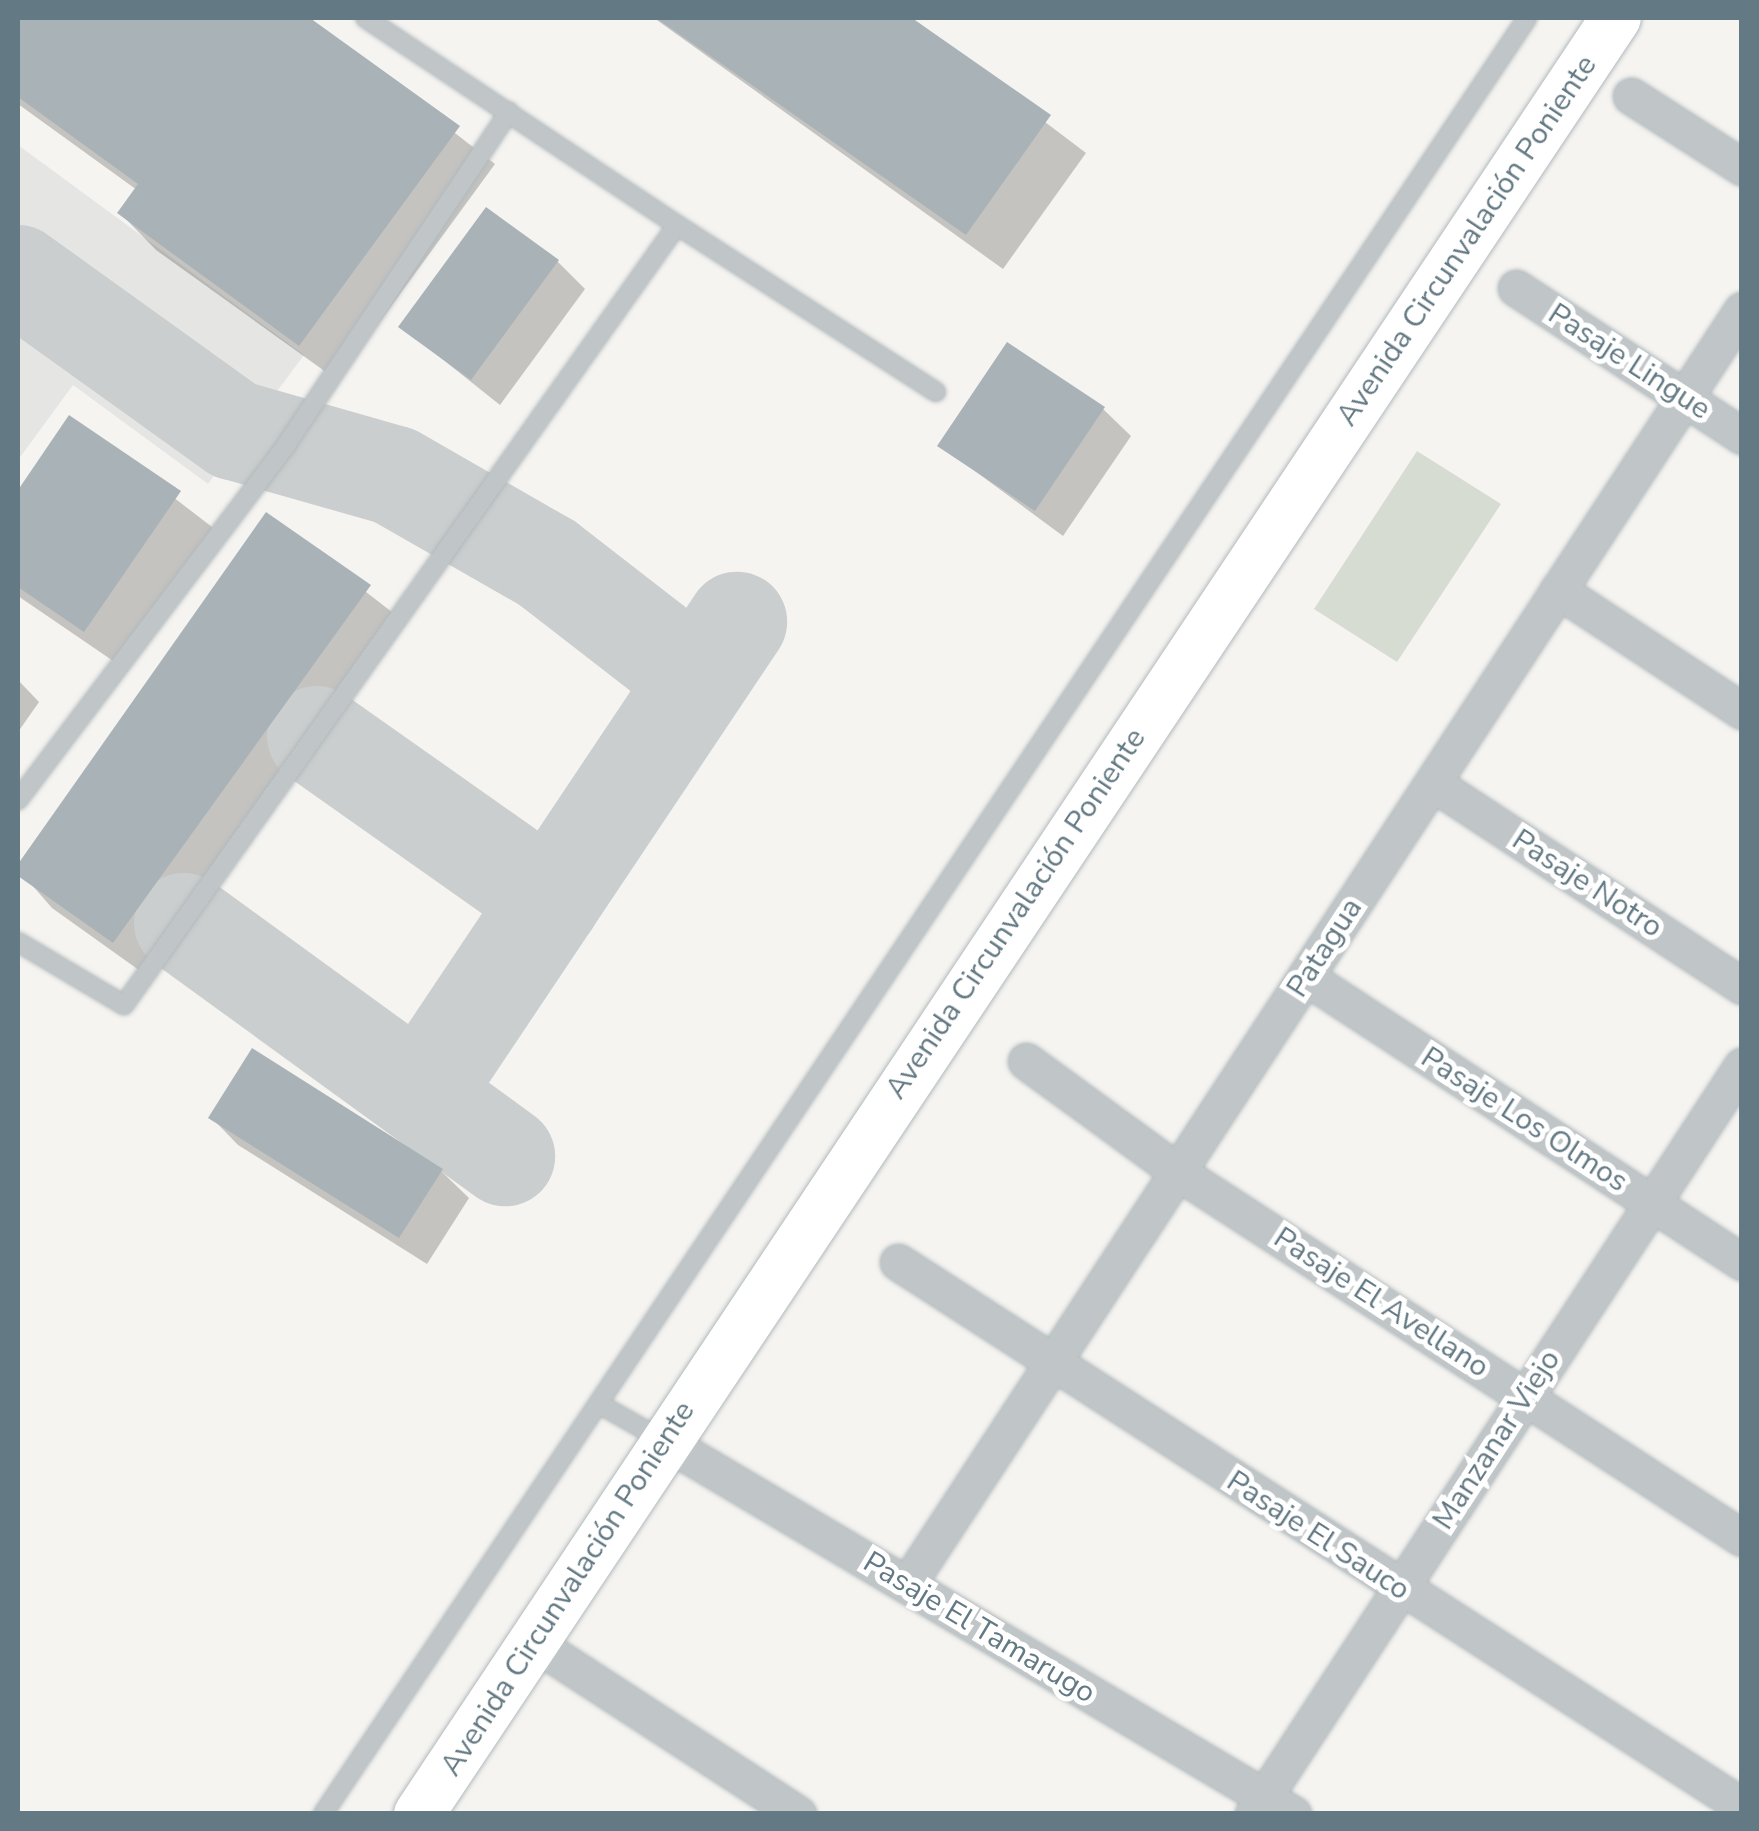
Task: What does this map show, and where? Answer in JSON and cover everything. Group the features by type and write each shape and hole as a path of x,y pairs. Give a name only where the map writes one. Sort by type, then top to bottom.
{"street":[{"name":"Avenida Circunvalación Poniente","path":"419,1814 1616,18"},
{"path":"1632,96 1742,167"},
{"name":"Pasaje Lingue","path":"1516,288 1742,436"},
{"name":"Patagua","path":"908,1586 1742,310"},
{"path":"1558,590 1742,710"},
{"name":"Pasaje Notro","path":"1432,783 1742,986"},
{"name":"Pasaje Los Olmos","path":"1306,977 1742,1262"},
{"name":"Pasaje El Avellano","path":"1026,1062 1178,1172 1742,1538"},
{"name":"Manzanar Viejo","path":"1270,1808 1400,1588 1742,1066"},
{"name":"Pasaje El Sauco","path":"898,1262 1052,1366 1742,1806"},
{"name":"Pasaje El Tamarugo","path":"666,1442 1270,1808"},
{"path":"533,1642 798,1814"}],"lane":[{"path":"366,18 936,392"},
{"path":"323,1814 601,1405 1527,18"},
{"path":"18,800 286,445 509,112"},
{"path":"18,942 124,1006 678,225"},
{"path":"601,1405 666,1442"}],"shaded area":[{"path":"18,145 304,355 208,484 73,385 18,460"},
{"path":"1417,451 1501,504 1397,662 1314,609"}],"building":[{"path":"18,18 310,18 460,126 299,346 117,213 138,184 18,97"},
{"path":"656,18 912,18 1051,115 966,235"},
{"path":"486,207 559,260 471,380 398,327"},
{"path":"1007,342 1105,407 1035,511 937,446"},
{"path":"69,415 181,491 84,632 18,587 18,490"},
{"path":"266,512 371,585 113,943 18,876 18,864"},
{"path":"252,1048 443,1169 399,1238 208,1118"}],"taxiway":[{"path":"18,275 234,430 395,476 547,563 698,680"},
{"path":"422,1093 737,622"},
{"path":"317,736 551,901"},
{"path":"184,923 505,1156"}]}
